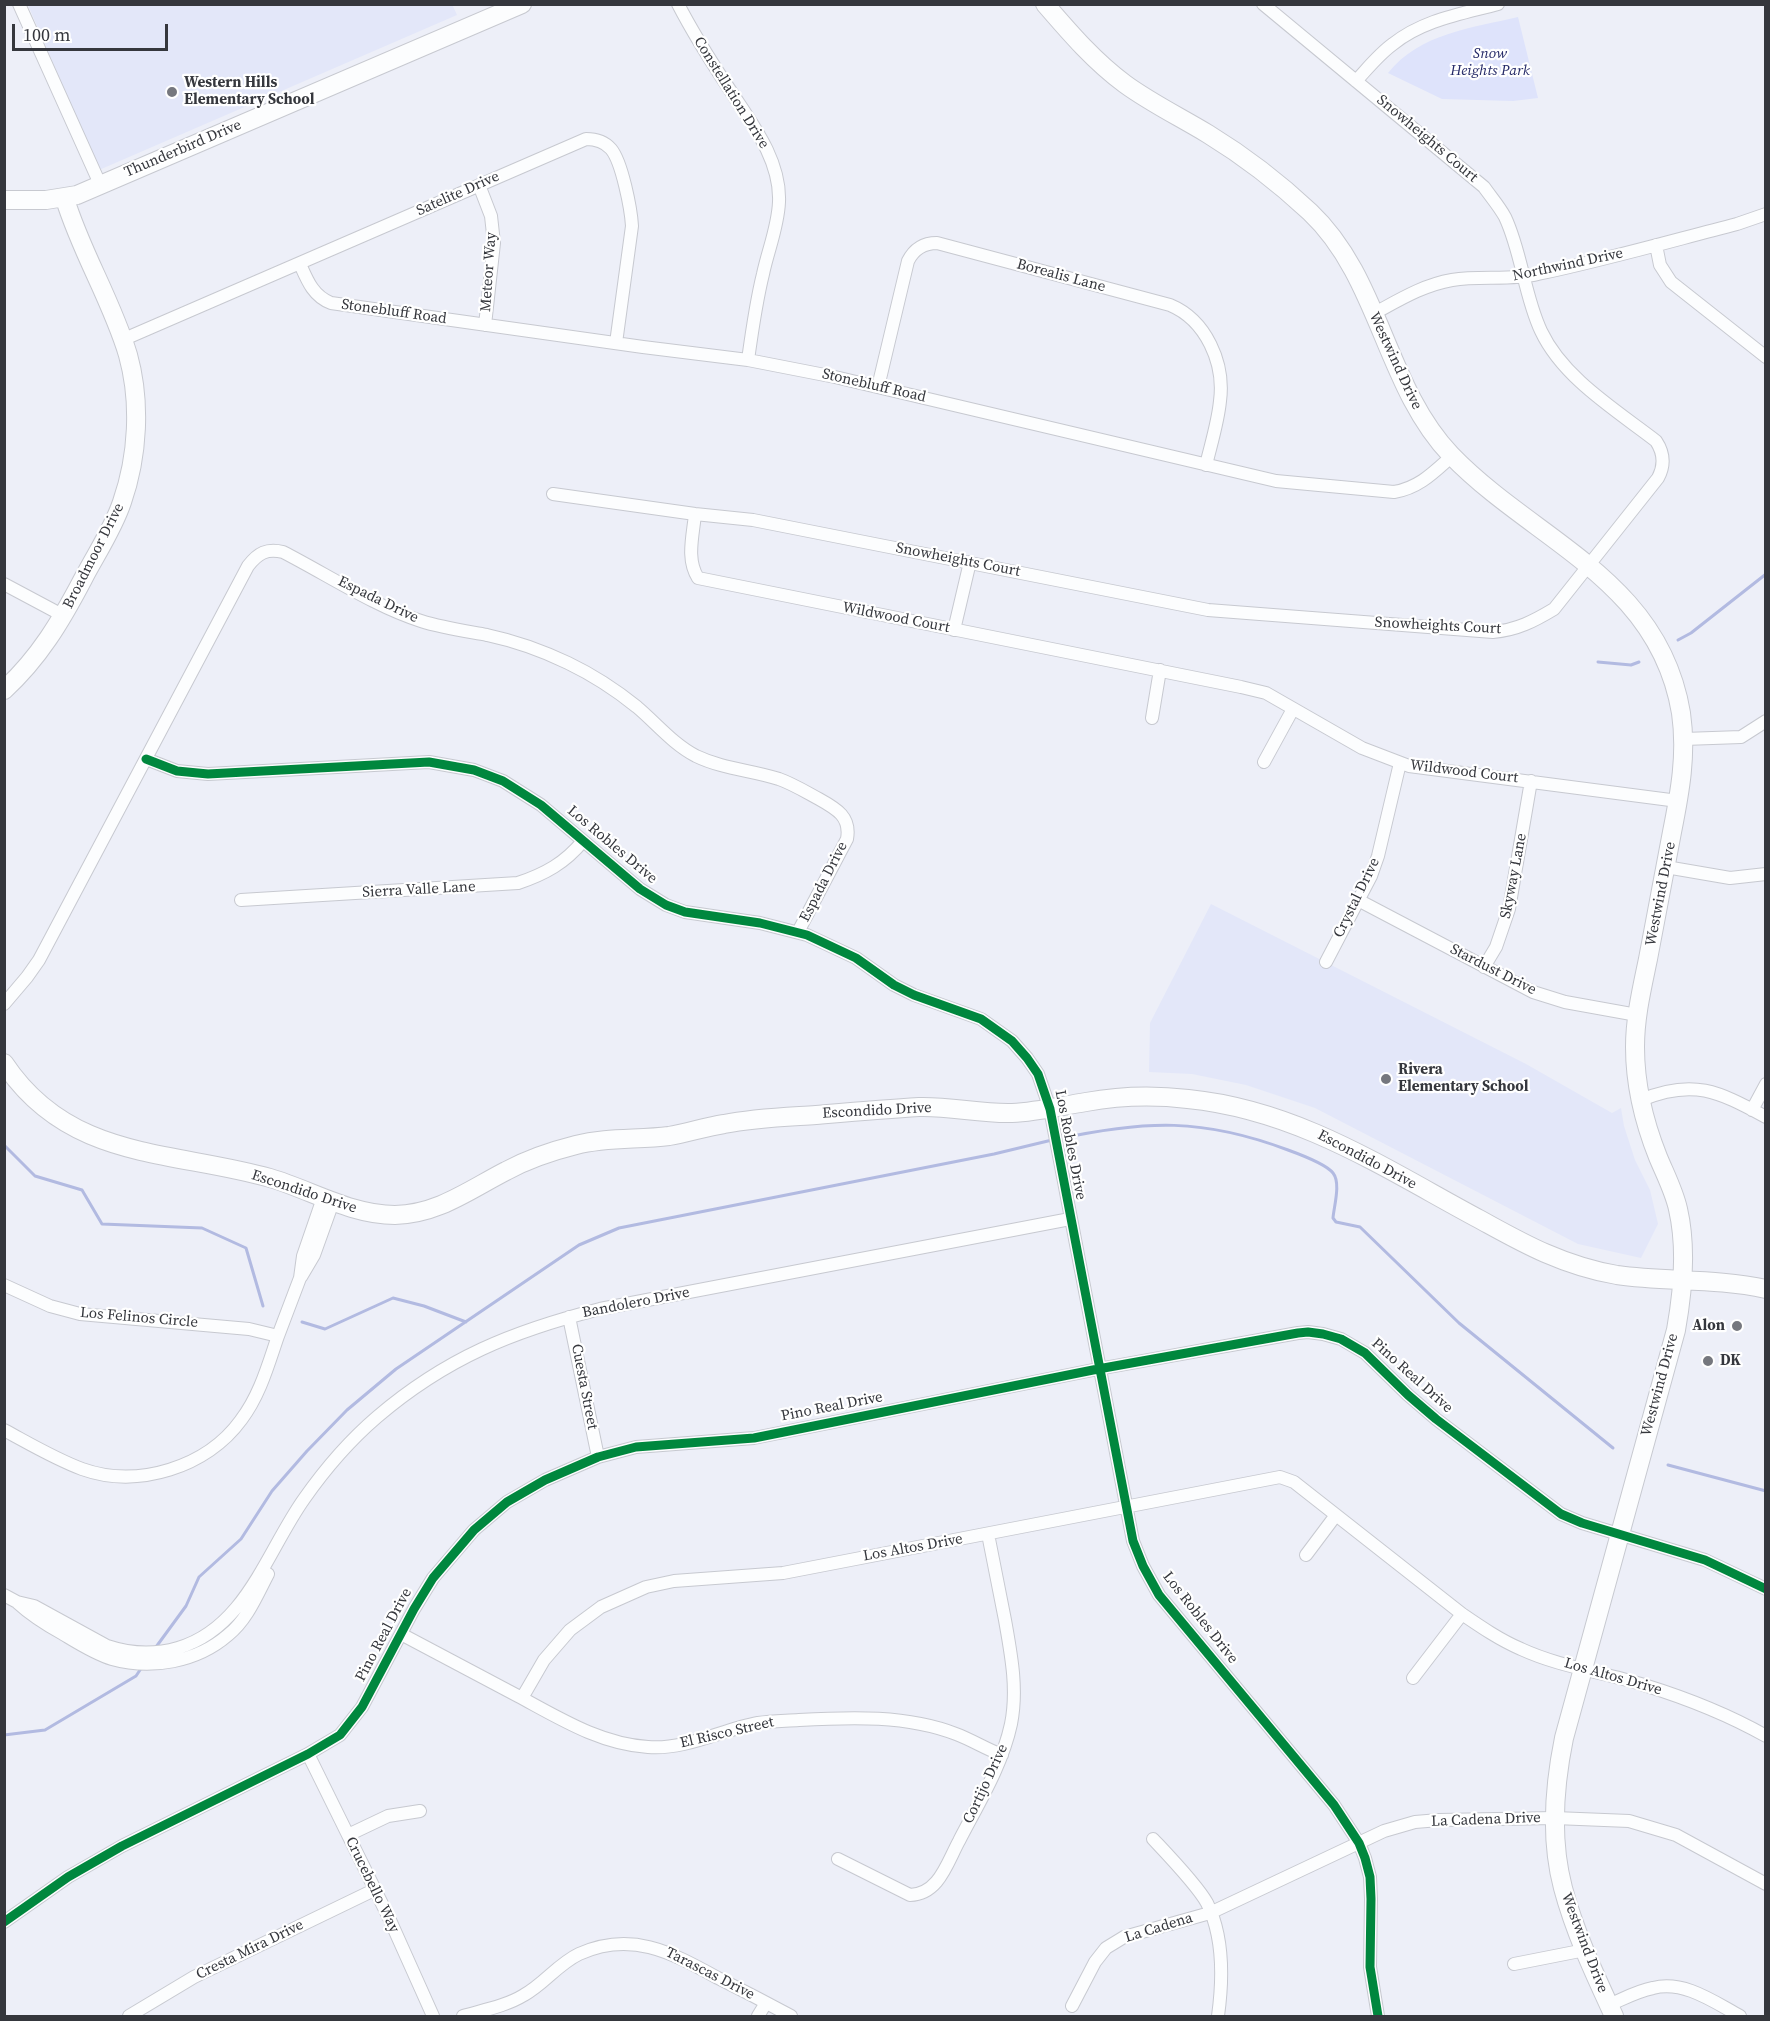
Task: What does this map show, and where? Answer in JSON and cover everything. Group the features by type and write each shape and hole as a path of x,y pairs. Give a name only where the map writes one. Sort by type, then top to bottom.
{"street":[{"path":"19,4 100,184"},
{"name":"Thunderbird Drive","path":"4,200 65,199 77,195 522,4"},
{"name":"Constellation Drive","path":"678,4 699,42 748,117 775,171 779,201 777,217 760,285 748,360"},
{"name":"Snowheights Court","path":"553,494 695,514 753,519 1208,610 1493,632 1512,630 1533,622 1554,609 1658,478 1663,465 1663,457 1656,441 1575,377 1550,347 1534,315 1511,232 1504,216 1484,187 1263,4"},
{"path":"1356,81 1391,45 1423,25 1498,4"},
{"name":"Westwind Drive","path":"1051,7 1080,45 1127,85 1242,157 1311,213 1337,244 1350,265 1418,411 1437,439 1452,456 1626,599 1650,629 1659,645 1677,693 1684,739 1684,765 1637,1015 1635,1058 1641,1100 1649,1131 1678,1209 1683,1262 1682,1279 1676,1330 1564,1738 1558,1767 1555,1818 1559,1872 1573,1922 1611,2011"},
{"name":"Satelite Drive","path":"122,340 582,140 595,139 614,153 631,210 632,226 616,343"},
{"name":"Meteor Way","path":"479,185 491,216 494,236 485,325"},
{"name":"Broadmoor Drive","path":"4,690 36,657 64,615 113,524 129,480 136,430 136,402 131,371 122,340 65,199"},
{"name":"Northwind Drive","path":"1373,314 1436,283 1472,278 1523,277 1737,224 1766,213"},
{"name":"Borealis Lane","path":"878,387 908,261 918,248 926,244 937,243 1170,305 1192,317 1210,344 1220,381 1221,399 1206,465"},
{"path":"1656,245 1660,265 1671,282 1766,357"},
{"name":"Stonebluff Road","path":"300,264 313,291 320,298 331,303 748,360 878,387 1276,481 1394,492 1413,487 1423,481 1452,456"},
{"name":"Wildwood Court","path":"695,514 691,562 698,578 1266,693 1362,748 1400,763 1425,769 1678,801"},
{"name":"Espada Drive","path":"4,1004 27,978 39,960 248,566 262,552 275,550 283,552 393,610 418,620 444,628 509,641 551,655 604,684 637,707 679,746 696,756 722,767 793,784 837,809 847,824 847,839 798,932"},
{"path":"954,630 970,562"},
{"path":"4,584 64,615"},
{"path":"1152,718 1160,670"},
{"path":"1264,762 1293,709"},
{"path":"1684,739 1741,737 1766,721"},
{"name":"Los Robles Drive","path":"146,759 177,771 208,774 429,762 452,764 474,770 503,781 526,794 640,889 666,905 686,912 760,923 798,932 828,944 856,958 914,995 981,1018 995,1027 1027,1058 1038,1074 1050,1109 1098,1369 1133,1541 1143,1566 1159,1595 1334,1805 1359,1843 1370,1877 1370,1967 1378,2016"},
{"name":"Crystal Drive","path":"1326,962 1371,876 1378,856 1400,763"},
{"name":"Skyway Lane","path":"1484,967 1496,946 1509,909 1531,781"},
{"name":"Sierra Valle Lane","path":"241,900 518,883 551,870 564,861 584,841"},
{"path":"1666,867 1730,878 1766,874"},
{"name":"Stardust Drive","path":"1358,900 1533,992 1565,1002 1637,1015"},
{"name":"Escondido Drive","path":"4,1064 42,1106 63,1122 100,1140 146,1153 218,1166 272,1179 347,1207 397,1215 434,1209 466,1195 529,1159 552,1151 603,1140 665,1136 724,1124 773,1118 925,1107 1005,1113 1050,1109 1110,1098 1145,1097 1211,1101 1251,1109 1301,1125 1328,1137 1506,1234 1547,1254 1579,1265 1614,1274 1735,1283 1766,1289"},
{"path":"1752,1110 1766,1084"},
{"path":"1641,1100 1667,1092 1691,1089 1724,1095 1766,1117"},
{"path":"4,1430 59,1460 84,1470 106,1475 149,1475 178,1468 213,1448 241,1421 262,1383 300,1278 303,1256 328,1200"},
{"name":"Bandolero Drive","path":"17,1602 30,1615 110,1659 159,1664 200,1653 214,1646 234,1621 254,1602 282,1548 281,1537 303,1500 334,1459 377,1417 419,1384 483,1347 537,1326 600,1309 1070,1219"},
{"name":"Los Felinos Circle","path":"4,1285 50,1306 80,1314 249,1329 278,1336"},
{"name":"Cuesta Street","path":"569,1317 598,1457"},
{"name":"Pino Real Drive","path":"4,1922 68,1877 122,1846 308,1755 340,1735 369,1696 433,1578 474,1530 507,1502 544,1480 598,1457 636,1447 754,1438 1098,1369 1298,1333 1323,1334 1341,1339 1365,1353 1408,1395 1549,1507 1582,1523 1705,1560 1766,1589"},
{"name":"Los Altos Drive","path":"522,1698 544,1660 570,1630 601,1607 646,1587 674,1581 783,1573 1280,1477 1294,1482 1462,1614 1522,1650 1688,1699 1766,1736"},
{"path":"1306,1555 1336,1515"},
{"name":"Cortijo Drive","path":"838,1859 898,1891 918,1895 930,1890 951,1856 1002,1755 1012,1715 1013,1671 988,1534"},
{"name":"Bandolero Drive","path":"4,1595 17,1602 34,1606 107,1646 132,1652 152,1653 170,1650 203,1638 234,1621"},
{"path":"1413,1678 1462,1614"},
{"name":"El Risco Street","path":"401,1634 568,1723 603,1738 646,1747 659,1748 695,1742 726,1731 760,1723 846,1719 918,1723 956,1734 1002,1755"},
{"name":"Crucebello Way","path":"308,1755 390,1920 433,2016"},
{"path":"348,1835 388,1816 420,1811"},
{"name":"La Cadena Drive","path":"1210,1913 1384,1831 1415,1822 1439,1820 1555,1818 1629,1821 1657,1828 1691,1842 1766,1884"},
{"path":"1153,1839 1206,1902 1218,1935 1220,1966 1218,2016"},
{"name":"Cresta Mira Drive","path":"129,2016 194,1977 374,1890"},
{"name":"La Cadena","path":"1072,2006 1088,1973 1106,1948 1124,1937 1210,1913"},
{"name":"Tarascas Drive","path":"463,2016 524,1996 564,1963 579,1954 607,1946 626,1944 646,1945 672,1953 791,2016"},
{"path":"1514,1964 1585,1950"},
{"path":"1611,2011 1641,1991 1669,1986 1694,1992 1740,2016"},
{"path":"758,2016 766,2003"}],"shaded area":[{"name":"Western Hills Elementary School","path":"452,4 457,15 99,170 28,5"},
{"name":"Rivera Elementary School","path":"1211,904 1526,1064 1612,1113 1621,1108 1635,1160 1650,1190 1658,1224 1641,1258 1578,1244 1315,1108 1246,1085 1192,1074 1149,1072 1150,1023"}],"green space":[{"name":"Snow Heights Park","path":"1518,17 1538,98 1513,101 1442,99 1388,73 1415,49 1431,41 1465,29"}],"waterway":[{"path":"1678,640 1691,633 1766,574"},
{"path":"1598,662 1631,665 1639,662"},
{"path":"1058,1139 1119,1128 1174,1125 1201,1127 1257,1140 1319,1163 1333,1173 1337,1183 1333,1218 1336,1222 1360,1227 1459,1323 1613,1448"},
{"path":"156,1647 186,1606 199,1577 241,1539 272,1491 347,1410 396,1369 579,1245 619,1228 994,1154 1052,1140"},
{"path":"4,1145 35,1176 82,1190 102,1224 202,1228 246,1248 263,1306"},
{"path":"302,1322 325,1329 393,1298 424,1306 466,1322"},
{"path":"1668,1465 1766,1491"},
{"path":"4,1735 45,1730 136,1676 142,1667"}],"cycle path":[{"path":"146,759 177,771 208,774 429,762 474,770 503,781 541,805 640,889 666,905 685,912 760,923 807,935 856,958 894,985 914,995 981,1019 1012,1041 1038,1074 1050,1109 1133,1541 1143,1566 1159,1595 1334,1805 1359,1843 1370,1877 1370,1967 1378,2016"},
{"path":"4,1922 68,1877 122,1846 308,1754 340,1735 362,1707 433,1578 474,1530 507,1502 545,1480 598,1457 636,1447 754,1438 1098,1369 1308,1332 1341,1339 1365,1353 1436,1419 1561,1514 1582,1523 1705,1560 1766,1589"}],"place":[{"name":"Western Hills Elementary School","path":"172,92"},
{"name":"Rivera Elementary School","path":"1386,1079"},
{"name":"Alon","path":"1737,1326"},
{"name":"DK","path":"1708,1361"}]}
